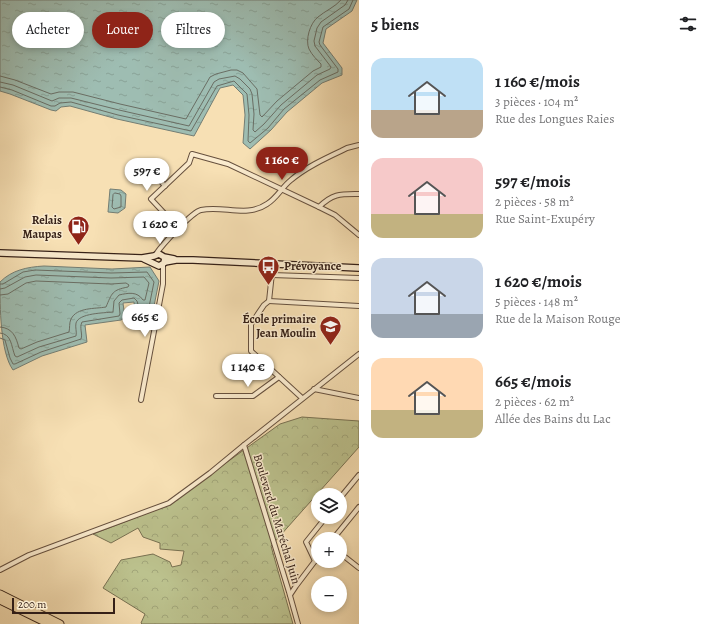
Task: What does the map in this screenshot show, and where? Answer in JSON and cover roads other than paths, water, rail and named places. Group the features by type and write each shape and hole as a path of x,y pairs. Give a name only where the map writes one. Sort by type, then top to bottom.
{"highway":[{"path":"0,594 60,624"},
{"path":"0,600 49,624"}],"main road":[{"path":"0,253 359,267"}],"street":[{"path":"142,400 163,284 159,259 163,245 199,210 214,209 244,211 256,209 267,204 289,181 298,174 347,148 359,145"},
{"path":"179,229 151,199 189,163 192,154 228,164 249,173 335,215 359,235"},
{"path":"150,169 165,186"},
{"path":"319,207 327,199 334,196 341,194 359,194"},
{"path":"269,301 273,264"},
{"path":"272,275 359,278"},
{"path":"302,398 252,353 251,324 264,305 269,301 359,306"},
{"name":"Boulevard du Maréchal Juin","path":"298,624 244,444 359,354"},
{"path":"216,396 253,396 279,377"},
{"path":"314,389 359,398"},
{"path":"0,570 29,555 169,502 210,474 244,444"},
{"path":"347,490 359,475"},
{"path":"339,532 359,507"},
{"path":"314,532 320,524"},
{"path":"311,536 306,542 311,550"},
{"path":"347,559 359,568"},
{"path":"290,595 311,567"}],"water":[{"path":"0,0 357,0 352,11 326,29 323,43 342,68 342,75 322,83 287,112 271,130 250,149 243,143 245,115 243,95 233,85 220,88 194,136 117,119 70,106 61,107 56,111 51,110 0,91"},
{"path":"110,189 121,190 126,194 125,208 118,213 108,212"},
{"path":"44,266 112,269 150,267 159,281 153,311 135,314 134,302 123,303 125,318 121,320 85,325 87,342 42,356 13,370 5,352 3,341 0,282 20,270"}],"place":[{"name":"Relais Maupas","path":"78,246"},
{"name":"Prévoyance","path":"269,286"},
{"name":"École primaire Jean Moulin","path":"331,346"}]}
